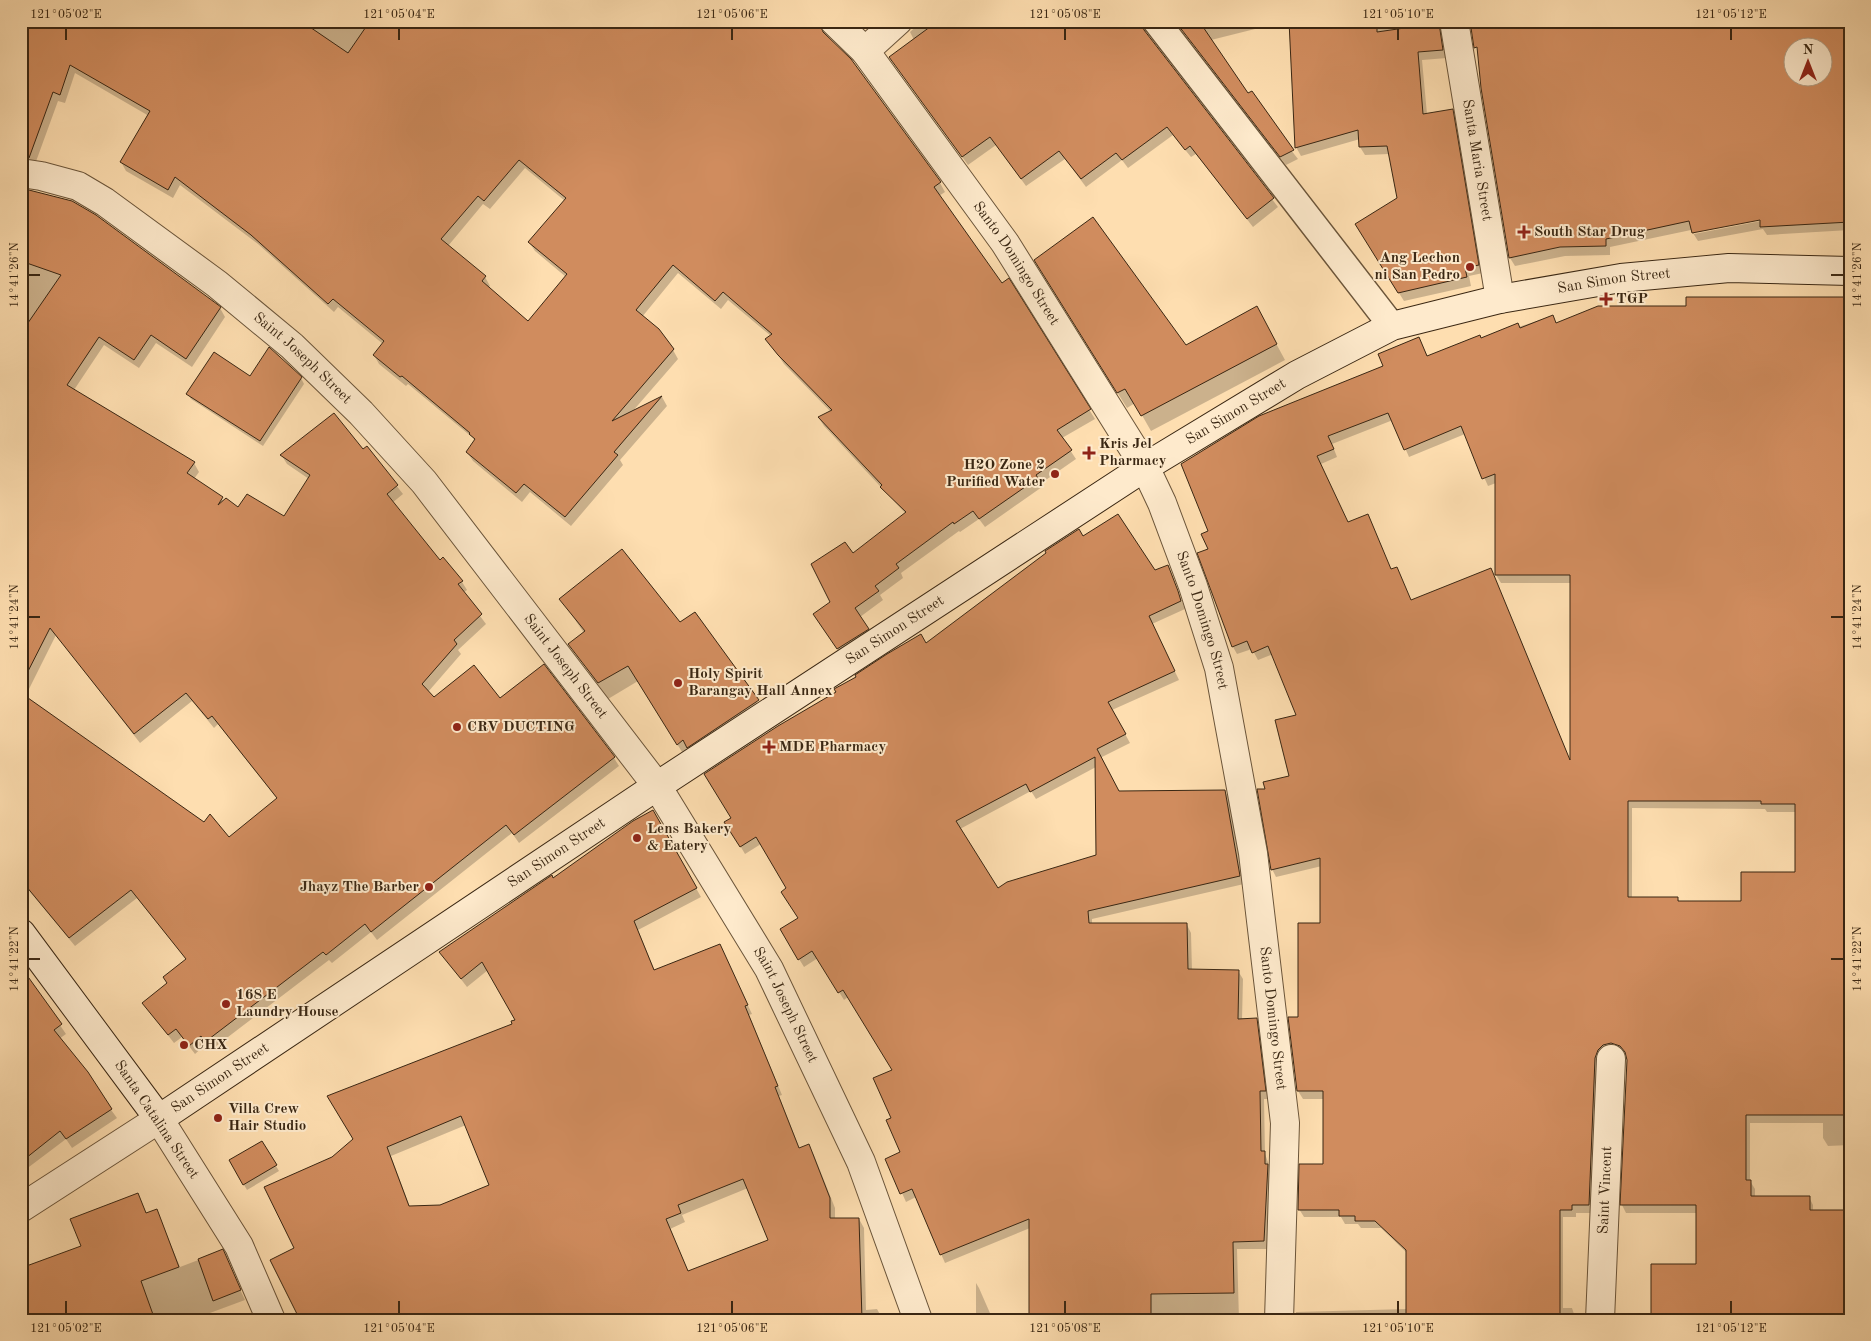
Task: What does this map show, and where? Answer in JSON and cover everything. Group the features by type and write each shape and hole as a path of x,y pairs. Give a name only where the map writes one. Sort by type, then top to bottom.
{"street":[{"name":"Santo Domingo Street","path":"834,21 865,51 1005,243 1145,467 1166,512 1193,586 1219,668 1253,853 1285,1123 1279,1320"},
{"path":"865,51 898,21"},
{"path":"1156,21 1392,326"},
{"name":"Santa Maria Street","path":"1454,21 1500,299"},
{"name":"Saint Joseph Street","path":"21,173 41,176 78,186 105,202 185,260 292,346 361,413 424,482 657,786 769,969 861,1162 918,1320"},
{"name":"San Simon Street","path":"21,1208 159,1119 657,786 1145,467 1297,374 1392,326 1500,299 1621,278 1729,268 1850,270"},
{"name":"Santa Catalina Street","path":"21,933 159,1119 239,1246 271,1320"},
{"name":"Saint Vincent","path":"1600,1320 1611,1059"}],"building":[{"path":"21,21 301,21 348,53 370,21 819,21 823,32 851,59 941,182 934,187 1002,283 1009,278 1091,409 1057,430 1072,450 1036,475 1038,478 979,519 973,511 954,524 953,522 896,564 899,568 875,586 879,591 855,608 869,629 837,649 813,614 830,602 811,564 845,542 853,553 906,512 880,487 882,485 818,417 832,410 778,355 765,339 772,334 723,292 715,301 673,265 636,310 659,329 674,349 612,421 662,396 614,452 618,455 565,517 524,484 516,493 466,452 475,439 470,433 402,376 400,377 373,355 384,341 333,299 328,304 251,235 175,177 168,190 120,162 150,111 70,65 60,95 53,92 29,158 21,158","holes":["519,160 566,198 528,242 567,274 528,321 482,281 486,276 441,239 478,196 484,201"]},
{"path":"938,21 1141,21 1144,30 1274,198 1247,219 1190,146 1185,150 1167,127 1122,160 1116,153 1081,179 1059,151 1021,179 990,137 962,157 889,57"},
{"path":"1175,21 1199,21 1248,93 1252,91 1294,150 1280,157"},
{"path":"1289,21 1377,21 1377,32 1439,23 1443,50 1418,52 1423,114 1453,109 1479,265 1465,268 1467,277 1398,293 1355,224 1397,198 1387,146 1359,147 1358,130 1295,148"},
{"path":"1470,21 1687,21 1687,24 1845,21 1847,124 1850,124 1850,222 1760,227 1760,220 1692,233 1689,221 1606,239 1606,246 1560,247 1509,258 1481,88 1477,47 1474,48"},
{"path":"25,189 72,201 96,215 221,307 186,359 151,335 134,360 99,337 67,385 195,462 187,473 223,497 218,505 226,498 238,507 247,494 284,516 310,475 280,455 334,413 363,449 367,446 398,485 387,494 440,560 443,557 463,581 458,584 482,614 454,640 457,644 422,684 434,697 474,665 500,698 544,664 615,757 514,835 506,825 371,932 365,924 326,955 323,952 205,1042 201,1036 189,1046 176,1029 168,1035 142,1003 167,983 163,977 186,959 131,890 69,938 21,880 21,693 204,822 210,814 229,837 277,798 212,716 208,719 186,693 134,734 50,628 21,685 21,333 61,275 21,261 21,200"},
{"path":"1093,217 1186,345 1257,306 1277,344 1141,416 1125,389 1117,393 1034,260"},
{"path":"1686,297 1850,297 1850,1115 1746,1115 1746,1180 1751,1180 1751,1196 1810,1196 1810,1210 1850,1210 1850,1320 1651,1320 1651,1264 1696,1264 1696,1205 1620,1205 1627,1060 1625,1052 1620,1046 1611,1043 1603,1045 1598,1050 1595,1058 1589,1205 1572,1205 1572,1210 1560,1210 1560,1320 1406,1320 1406,1250 1375,1221 1355,1221 1355,1216 1339,1216 1339,1210 1298,1210 1299,1164 1323,1164 1323,1091 1297,1091 1288,1017 1298,1017 1298,923 1320,923 1320,858 1271,870 1257,789 1265,789 1263,782 1289,776 1275,720 1296,715 1268,646 1252,653 1247,641 1232,647 1197,553 1208,549 1201,534 1208,531 1181,464 1259,416 1383,366 1378,354 1419,337 1427,356 1480,335 1481,338 1518,323 1520,328 1553,315 1556,323 1598,306 1686,306","holes":["1388,413 1404,450 1461,426 1482,479 1495,474 1495,575 1570,575 1570,760 1491,568 1411,600 1397,567 1391,569 1368,514 1348,522 1317,456 1334,449 1328,436","1628,801 1761,801 1761,804 1795,804 1795,872 1741,872 1741,901 1678,901 1678,897 1628,897"]},
{"path":"269,347 302,377 260,441 186,394 214,352 250,376"},
{"path":"1118,514 1155,570 1168,565 1181,601 1149,616 1175,671 1108,702 1126,734 1097,749 1119,791 1225,790 1240,876 1088,911 1089,923 1187,923 1188,969 1239,970 1238,1019 1257,1018 1266,1091 1260,1091 1261,1151 1265,1151 1265,1164 1268,1164 1264,1241 1233,1242 1234,1293 1151,1294 1151,1316 1093,1318 1093,1320 1029,1320 1029,1219 940,1255 912,1189 900,1194 885,1159 900,1152 886,1120 891,1118 873,1078 892,1070 843,990 838,993 812,951 798,960 780,929 798,918 781,892 786,888 756,837 740,847 724,822 731,818 704,774 778,726 836,692 834,689 856,677 855,675 887,654 921,634 926,643 1046,553 1045,551 1079,529 1083,536","holes":["1095,757 1096,855 1007,882 998,888 956,821 1026,784 1030,792"]},
{"path":"622,549 680,622 695,612 759,700 687,748 683,740 677,745 628,666 598,683 568,644 585,631 559,599"},
{"path":"653,810 697,888 634,921 654,970 720,944 748,1005 745,1006 778,1086 775,1087 799,1148 809,1144 830,1198 830,1218 859,1218 862,1320 300,1320 270,1260 294,1248 264,1187 332,1157 353,1139 327,1096 512,1024 511,1021 515,1020 482,962 461,979 439,952 552,875 553,878 633,821","holes":["461,1116 489,1185 440,1205 409,1206 387,1147","743,1179 768,1240 688,1271 666,1219 681,1213 678,1205"]},
{"path":"21,967 62,1024 54,1030 88,1072 112,1109 66,1139 60,1131 21,1162"},
{"path":"262,1141 277,1165 243,1185 229,1160"},
{"path":"138,1193 146,1213 157,1209 179,1267 141,1281 155,1320 21,1320 21,1268 81,1246 70,1219"},
{"path":"223,1249 241,1290 213,1301 198,1259"}],"place":[{"name":"South Star Drug","path":"1524,232"},
{"name":"Ang Lechon ni San Pedro","path":"1470,267"},
{"name":"TGP","path":"1606,299"},
{"name":"Kris Jel Pharmacy","path":"1089,453"},
{"name":"H2O Zone 2 Purified Water","path":"1055,474"},
{"name":"Holy Spirit Barangay Hall Annex","path":"678,683"},
{"name":"CRV DUCTING","path":"457,727"},
{"name":"MDE Pharmacy","path":"769,747"},
{"name":"Lens Bakery & Eatery","path":"637,838"},
{"name":"Jhayz The Barber","path":"429,887"},
{"name":"168 E Laundry House","path":"226,1004"},
{"name":"CHX","path":"184,1045"},
{"name":"Villa Crew Hair Studio","path":"218,1118"}]}
